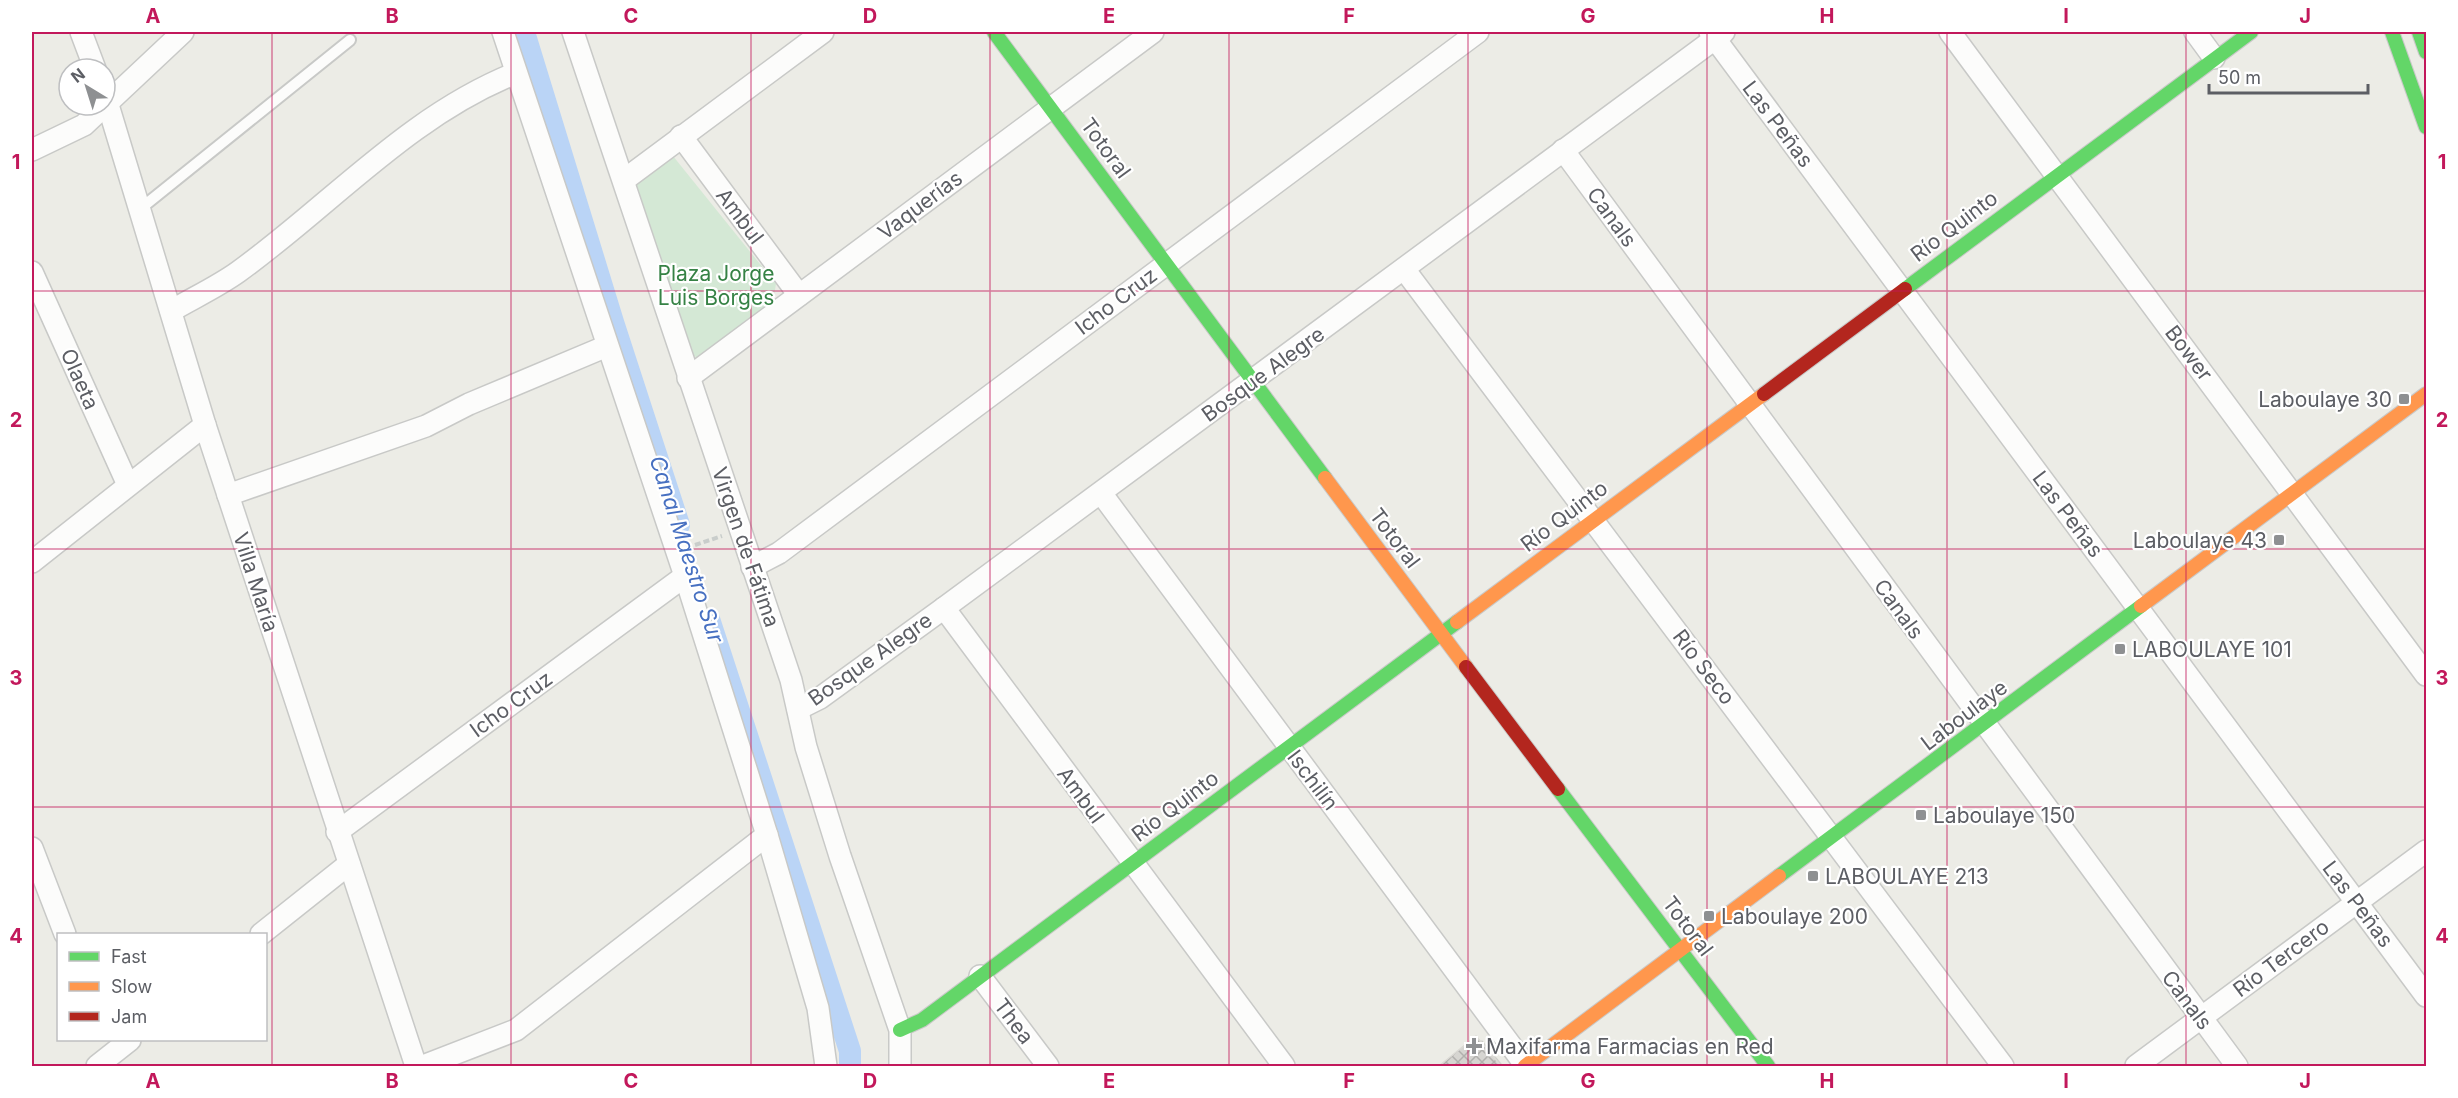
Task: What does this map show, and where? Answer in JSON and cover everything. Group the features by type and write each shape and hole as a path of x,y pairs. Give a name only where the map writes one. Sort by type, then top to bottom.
{"main road":[{"name":"Totoral","path":"994,32 1252,382 1768,1066"},
{"name":"Río Quinto","path":"900,1030 922,1020 1132,865 2251,32"},
{"path":"2392,32 2427,127"},
{"path":"2419,32 2427,52"},
{"name":"Laboulaye","path":"1525,1066 1833,839 2427,394"}],"street":[{"path":"81,32 90,57"},
{"path":"117,90 183,32"},
{"path":"503,32 685,576 767,835 818,1008 826,1066"},
{"path":"624,180 822,32"},
{"name":"Vaquerías","path":"688,378 1153,32"},
{"name":"Icho Cruz","path":"752,567 779,553 1478,32"},
{"name":"Bower","path":"1950,32 2427,675"},
{"path":"2195,32 2214,58"},
{"name":"Virgen de Fátima","path":"576,33 688,378 791,680 806,747 840,856 900,1030 900,1066"},
{"name":"Bosque Alegre","path":"798,709 820,698 1252,382 1716,34"},
{"name":"Las Peñas","path":"1716,34 1903,291 2427,996"},
{"path":"171,311 239,271 404,137 451,104 480,87 516,73"},
{"path":"32,150 84,125 91,117"},
{"name":"Villa María","path":"113,117 205,425 337,832 416,1066"},
{"name":"Ambul","path":"681,136 799,295"},
{"name":"Canals","path":"1563,150 2237,1066"},
{"name":"Río Seco","path":"1404,269 2003,1066"},
{"name":"Olaeta","path":"32,272 128,485"},
{"path":"228,495 426,426 469,404 607,346"},
{"path":"32,562 205,425"},
{"name":"Ischilín","path":"1101,493 1525,1066"},
{"name":"Icho Cruz","path":"337,832 685,576"},
{"name":"Ambul","path":"944,608 1132,865 1284,1066"},
{"path":"423,1066 516,1030 767,835"},
{"path":"32,848 65,933"},
{"name":"Río Tercero","path":"2136,1066 2427,851"},
{"path":"262,933 349,864"},
{"name":"Thea","path":"980,976 1047,1066"},
{"path":"107,1057 129,1041"}],"lane":[{"path":"141,209 350,40"}],"path":[{"path":"677,552 739,529"}],"green space":[{"name":"Plaza Jorge Luis Borges","path":"673,156 776,284 773,301 698,358 690,354 635,193 637,184"}],"building":[{"name":"Maxifarma Farmacias en Red","path":"1476,1036 1501,1066 1439,1066"}],"waterway":[{"name":"Canal Maestro Sur","path":"524,32 613,322 679,525"},
{"name":"Canal Maestro Sur","path":"709,619 850,1051 850,1066"}],"traffic: fast":[{"path":"994,32 1325,478"},
{"path":"1905,289 2251,32"},
{"path":"2392,32 2426,127"},
{"path":"2419,32 2426,52"},
{"path":"1779,876 2141,606"},
{"path":"900,1030 922,1020 1457,622"},
{"path":"1558,789 1768,1066"}],"traffic: slow":[{"path":"1457,622 1764,394"},
{"path":"2141,606 2426,394"},
{"path":"1325,478 1466,667"},
{"path":"1525,1066 1779,876"}],"traffic: jam":[{"path":"1764,394 1905,289"},
{"path":"1466,667 1558,789"}],"place":[{"name":"Laboulaye 30","path":"2404,399"},
{"name":"Laboulaye 43","path":"2279,540"},
{"name":"LABOULAYE 101","path":"2120,649"},
{"name":"Laboulaye 150","path":"1921,815"},
{"name":"LABOULAYE 213","path":"1813,876"},
{"name":"Laboulaye 200","path":"1709,916"},
{"name":"Maxifarma Farmacias en Red","path":"1474,1046"}]}
